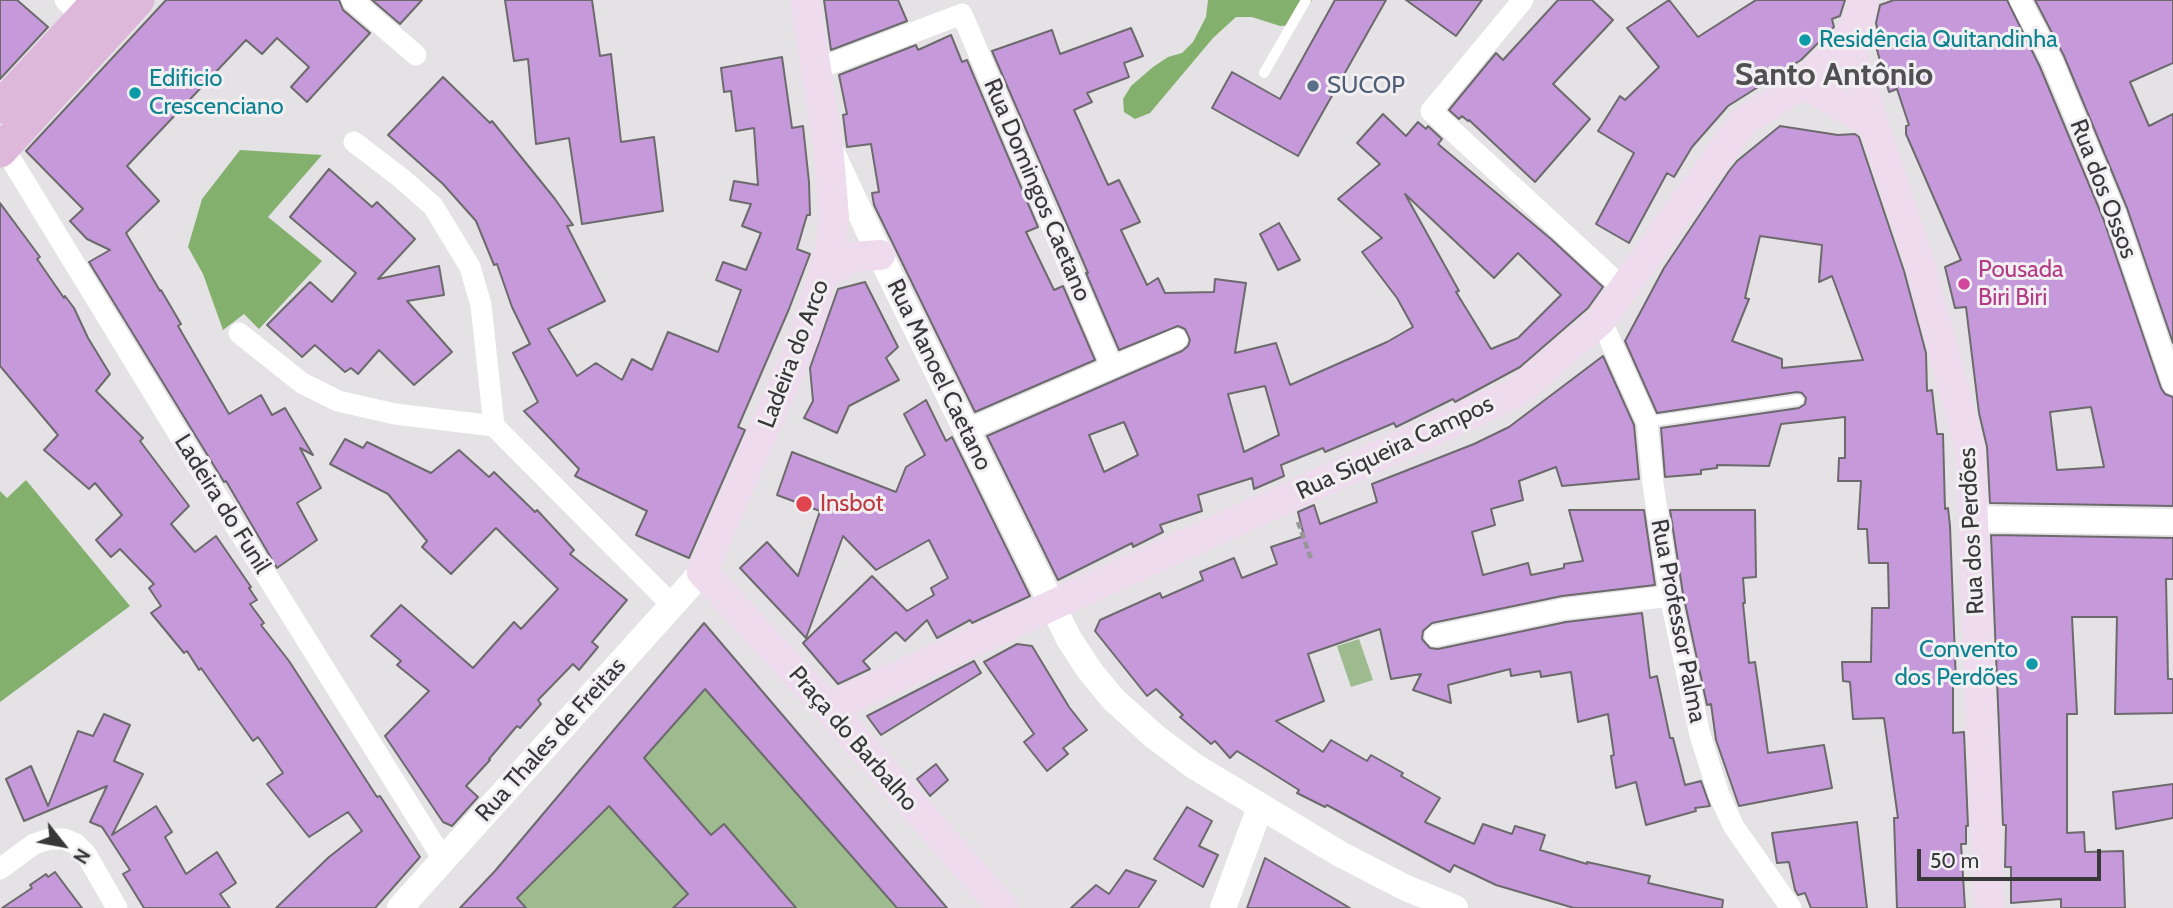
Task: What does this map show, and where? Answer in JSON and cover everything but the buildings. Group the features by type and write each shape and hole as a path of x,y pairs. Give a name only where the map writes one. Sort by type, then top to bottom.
{"main road":[{"path":"2,149 138,0"},
{"name":"Ladeira do Arco","path":"702,572 814,330 830,251 834,218 828,145 805,0"},
{"path":"1848,38 1861,14 1863,0"},
{"path":"0,107 82,6"},
{"name":"Rua Siqueira Campos","path":"828,708 1516,393 1601,320 1743,122 1803,83 1848,38"},
{"name":"Rua dos Perdões","path":"1848,38 1919,261 1970,448 1989,908"},
{"path":"1803,83 1874,125"},
{"path":"825,274 852,257 880,256"},
{"name":"Praça do Barbalho","path":"702,572 828,708 1003,908"}],"street":[{"path":"352,0 416,55"},
{"path":"1523,0 1431,111 1623,288"},
{"name":"Rua dos Ossos","path":"2020,0 2053,61 2115,213 2173,384"},
{"name":"Rua Domingos Caetano","path":"817,69 962,14 1111,365"},
{"path":"354,142 432,206 471,267 481,305 494,426"},
{"name":"Rua Manoel Caetano","path":"828,145 894,292 967,430 1069,639 1113,699 1154,736 1194,766 1259,807 1406,888 1455,908"},
{"name":"Ladeira do Funil","path":"2,149 443,859"},
{"name":"Rua Professor Palma","path":"1601,320 1647,422 1653,484 1670,596 1700,734 1719,795 1734,827 1791,908"},
{"path":"239,333 303,383 338,401 395,414 494,426 672,605"},
{"path":"967,430 1111,365 1177,339"},
{"path":"1973,519 2173,522"},
{"name":"Rua Thales de Freitas","path":"400,908 702,572"},
{"path":"1435,635 1564,609 1670,596"},
{"path":"1223,908 1259,807"},
{"path":"0,869 34,844 50,839 64,839 76,844 86,854 117,908"}],"lane":[{"path":"1264,73 1306,0"},
{"path":"1647,422 1798,400"}],"path":[{"path":"1295,513 1311,556"}],"green space":[{"path":"1208,0 1312,0 1294,25 1280,26 1252,17 1236,17 1213,38 1150,113 1135,119 1124,112 1123,99 1131,86 1153,67 1168,57 1182,53 1193,42 1206,17"},
{"path":"240,150 322,155 268,217 322,261 259,329 244,314 223,330 203,274 188,247 202,199"},
{"path":"26,480 130,606 0,702 0,491 7,498"},
{"path":"1359,639 1373,680 1351,687 1337,646"},
{"path":"705,689 897,908 796,908 725,825 711,835 644,758"},
{"path":"609,806 688,894 673,908 526,908 517,898"}],"place":[{"name":"Residência Quitandinha","path":"1805,40"},
{"name":"SUCOP","path":"1313,86"},
{"name":"Edificio Crescenciano","path":"135,93"},
{"name":"Pousada Biri Biri","path":"1964,284"},
{"name":"Insbot","path":"804,504"},
{"name":"Convento dos Perdões","path":"2032,664"}],"district":[{"name":"Santo Antônio","path":"1834,76"}]}
